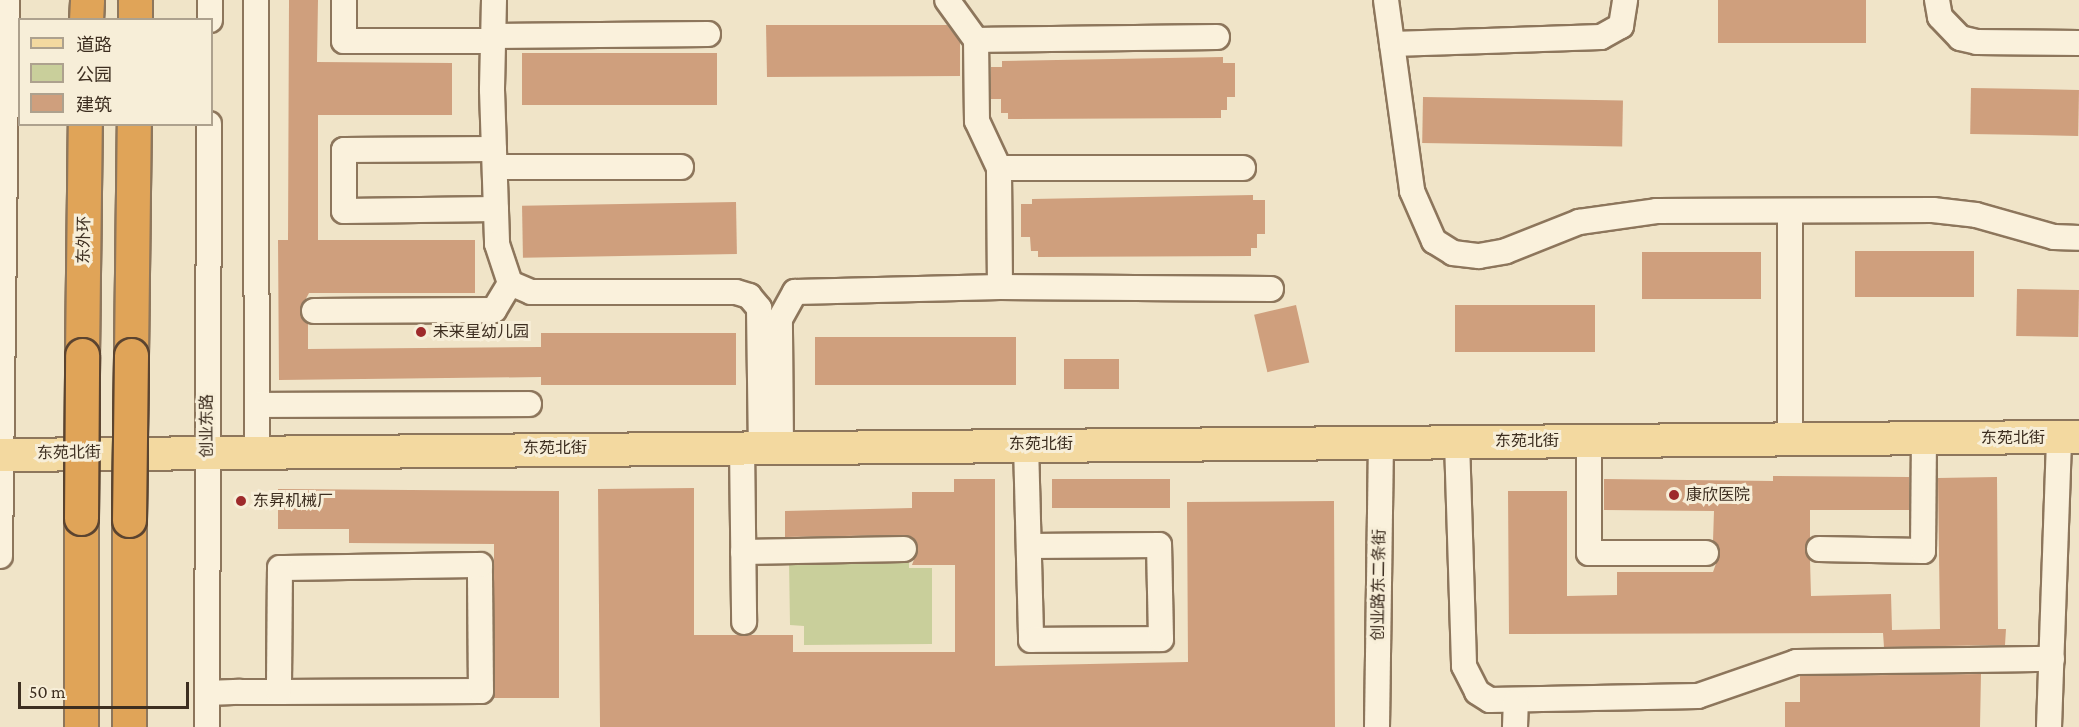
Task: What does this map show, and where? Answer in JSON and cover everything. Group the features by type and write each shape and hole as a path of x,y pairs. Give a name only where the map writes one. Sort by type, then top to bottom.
{"highway":[{"path":"86,18 87,0"},
{"path":"135,0 135,18"},
{"name":"东外环","path":"80,727 85,126"},
{"path":"129,727 134,126"}],"main road":[{"name":"东苑北街","path":"1,454 207,450 2069,437"},
{"path":"129,670 135,727"}],"street":[{"path":"0,556 7,0"},
{"path":"210,0 210,18"},
{"path":"256,0 257,450"},
{"path":"344,0 344,41 708,34"},
{"path":"494,0 492,38 496,244 510,283 531,292 795,292 1000,287 1271,289"},
{"path":"947,0 976,40 977,122 999,168 1000,287"},
{"path":"1386,0 1416,208 1434,241 1453,253 1479,256 1506,251 1579,222 1622,214 1933,210 1976,215 2054,237 2079,238"},
{"path":"1392,44 1602,37 1621,26 1625,0"},
{"path":"1937,0 1940,17 1960,38 1977,42 2079,43"},
{"path":"976,40 1217,38"},
{"name":"创业东路","path":"207,727 209,126"},
{"path":"496,209 344,211 344,150 681,167"},
{"path":"999,168 1242,168"},
{"path":"1790,211 1790,439"},
{"path":"314,311 494,310 510,283"},
{"path":"736,292 749,296 759,308 761,446"},
{"path":"744,622 743,552 780,319 795,292"},
{"path":"257,405 530,404"},
{"path":"2049,727 2069,437"},
{"path":"1819,549 1923,551 1924,438"},
{"path":"1458,441 1464,666 1477,692 1490,700 1698,696 1796,662 2052,659"},
{"path":"1588,441 1589,553 1706,553"},
{"name":"创业路东二条街","path":"1377,727 1381,442"},
{"path":"1026,444 1031,640 1161,639 1159,545 1029,546"},
{"path":"743,552 904,549"},
{"path":"207,693 481,691 480,565 280,568 279,692"},
{"path":"1515,727 1516,701"}],"green space":[{"path":"909,560 909,568 932,568 932,644 804,645 804,626 790,625 789,561"}],"building":[{"path":"289,0 318,0 317,62 452,63 452,115 318,115 318,240 475,240 475,293 309,293 300,310 308,324 308,349 541,347 541,333 736,333 736,385 541,385 541,377 279,380 278,240 288,240"},
{"path":"1718,0 1866,0 1866,43 1718,43"},
{"path":"766,25 947,25 960,42 960,76 767,77"},
{"path":"522,53 717,53 717,105 522,105"},
{"path":"1223,57 1223,63 1235,63 1235,97 1227,97 1227,110 1221,110 1221,118 1008,119 1008,113 1001,113 1001,99 991,99 991,67 1002,67 1002,61"},
{"path":"1971,88 2079,90 2078,136 1970,134"},
{"path":"1423,97 1623,100 1622,146 1422,143"},
{"path":"1253,195 1253,200 1265,200 1265,234 1257,234 1257,248 1251,248 1251,256 1038,257 1038,251 1031,251 1030,237 1021,237 1021,204 1032,204 1032,199"},
{"path":"736,202 737,254 523,258 522,206"},
{"path":"1855,251 1974,251 1974,297 1855,297"},
{"path":"1642,252 1761,252 1761,299 1642,299"},
{"path":"2017,289 2079,290 2078,337 2016,336"},
{"path":"1296,305 1309,362 1267,372 1254,315"},
{"path":"1455,305 1595,305 1595,352 1455,352"},
{"path":"815,337 1016,337 1016,385 815,385"},
{"path":"1064,359 1119,359 1119,389 1064,389"},
{"path":"1773,476 1909,477 1909,510 1810,510 1810,538 1805,548 1810,560 1811,596 1891,594 1892,630 1940,629 1938,478 1997,477 1998,629 2006,629 2005,645 1884,647 1883,633 1509,634 1508,491 1567,491 1567,596 1617,595 1617,572 1713,572 1720,552 1713,541 1714,511 1604,510 1604,479 1773,481"},
{"path":"954,479 995,479 995,666 1188,662 1187,502 1334,501 1335,727 600,727 598,489 694,488 694,635 793,635 793,652 955,652 955,565 912,565 918,548 916,541 904,535 785,537 785,511 912,508 912,492 954,492"},
{"path":"1052,479 1170,479 1170,508 1052,508"},
{"path":"278,489 559,491 559,698 494,698 494,544 349,543 349,529 278,529"},
{"path":"1981,674 1980,727 1785,727 1785,702 1800,702 1800,676"}],"place":[{"name":"未来星幼儿园","path":"421,332"},
{"name":"康欣医院","path":"1674,495"},
{"name":"东昇机械厂","path":"241,501"}]}
